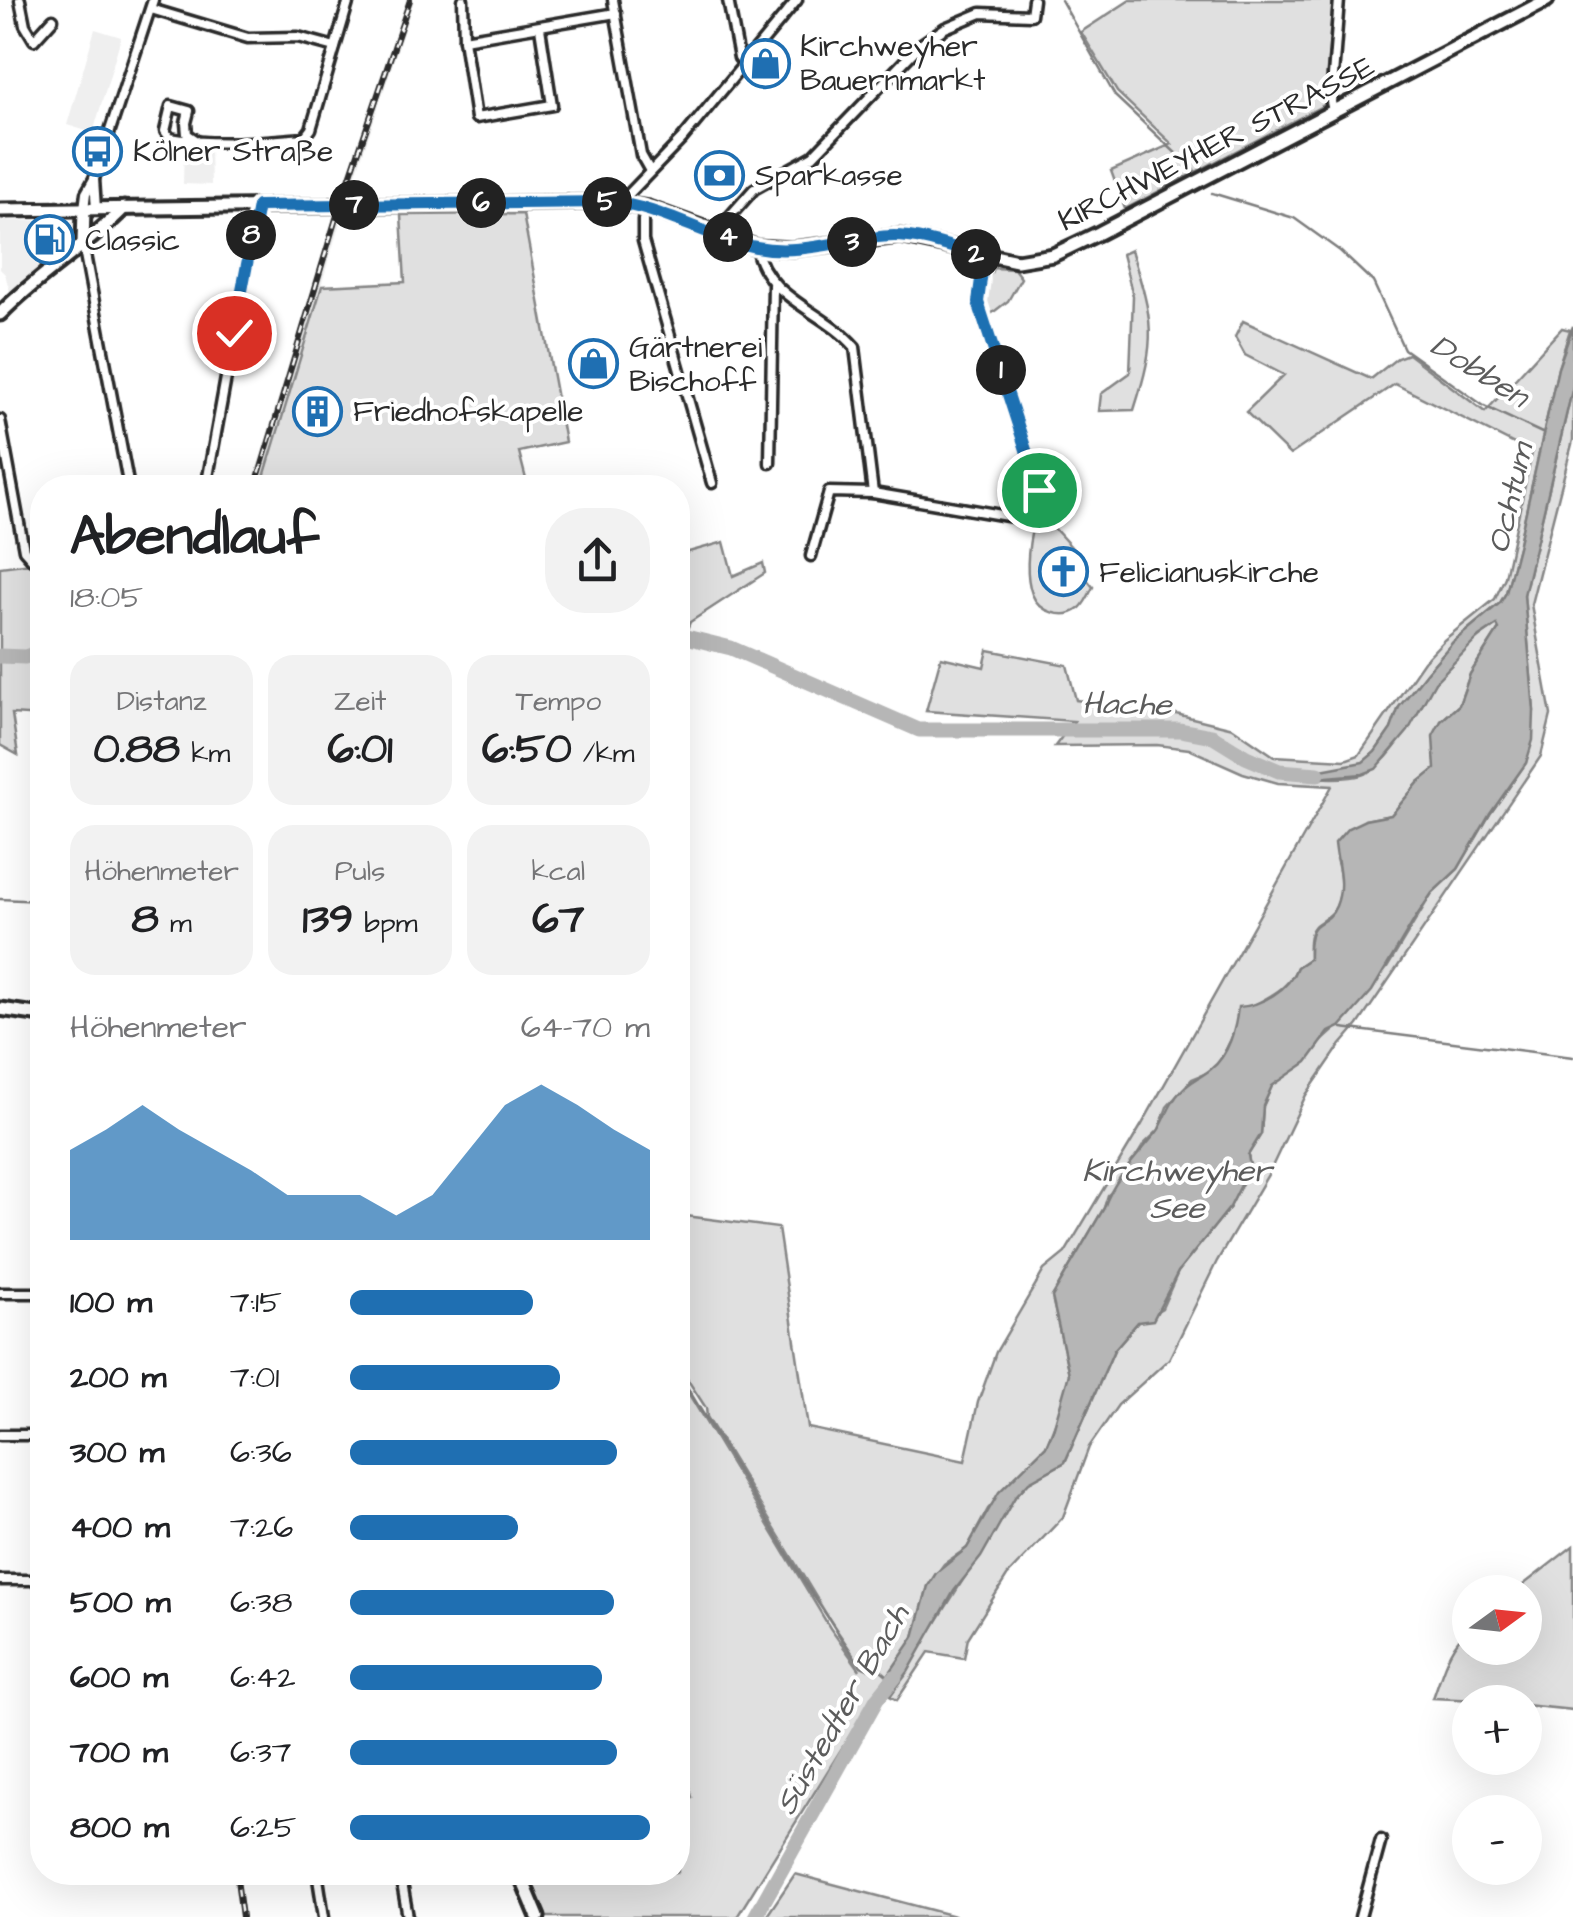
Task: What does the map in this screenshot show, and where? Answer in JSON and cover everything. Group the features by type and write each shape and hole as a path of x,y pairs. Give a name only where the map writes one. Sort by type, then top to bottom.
{"main road":[{"name":"KIRCHWEYHER STRASSE","path":"0,210 627,204 756,246 792,249 900,236 1016,260 1053,255 1334,110 1522,6 1547,0"},
{"path":"88,240 90,208"},
{"path":"0,314 124,208"},
{"path":"0,1009 30,1013"},
{"path":"524,1885 538,1917"}],"street":[{"path":"20,0 25,26 34,40 53,19"},
{"path":"196,140 187,134 190,111 171,106 164,131 170,138 196,140 264,142 304,138 311,129 349,0"},
{"path":"463,0 464,39 476,118 552,105 540,28"},
{"path":"614,0 641,155 650,170"},
{"path":"728,0 739,58 744,64"},
{"path":"627,204 628,194 675,146 797,0"},
{"path":"715,233 754,190 813,156 920,46 956,20 981,12 1031,15 1033,0"},
{"path":"1334,110 1330,102 1339,0"},
{"path":"90,208 86,194 152,4 248,38 298,37 335,48"},
{"path":"464,39 616,13"},
{"path":"208,475 258,206"},
{"path":"648,208 642,220 644,240 712,483"},
{"path":"88,240 127,475"},
{"path":"756,246 773,285 855,346 873,493"},
{"path":"811,556 829,492 873,493 1017,518 1036,516 1039,490 978,302 984,256"},
{"path":"770,463 773,285"},
{"path":"0,420 24,550 30,557"},
{"path":"0,1293 30,1292"},
{"path":"0,1435 30,1435"},
{"path":"0,1580 30,1580"},
{"path":"1360,1917 1381,1840"},
{"path":"320,1885 324,1917"},
{"path":"402,1885 408,1917"}],"shaded area":[{"path":"406,0 414,0 342,216 265,475 255,475 333,217"},
{"path":"1130,0 1333,0 1324,105 1125,209 1111,171 1172,144 1117,92 1081,32"},
{"path":"95,29 121,37 93,133 67,125"},
{"path":"184,144 210,144 211,185 183,184"},
{"path":"523,214 565,442 519,452 525,475 265,475 322,286 405,282 401,215"},
{"path":"68,220 76,224 72,241 10,292 0,269 0,221"},
{"path":"1131,250 1148,313 1146,365 1134,410 1099,411 1101,394 1130,373 1133,296 1122,254"},
{"path":"993,268 1014,269 1021,278 1008,301 987,317 980,301"},
{"path":"1243,321 1371,379 1408,354 1485,412 1562,328 1570,330 1506,593 1426,673 1399,707 1391,729 1375,752 1363,763 1309,778 1351,777 1375,768 1395,747 1447,666 1488,631 1497,625 1499,629 1470,674 1459,705 1441,721 1434,751 1436,769 1419,782 1391,815 1365,820 1336,859 1340,894 1332,913 1311,931 1309,959 1297,967 1279,991 1237,1016 1238,1026 1218,1064 1192,1079 1167,1107 1159,1130 1144,1144 1118,1187 1108,1195 1052,1297 1069,1374 1062,1406 1046,1446 988,1509 967,1548 944,1564 928,1586 914,1637 737,1917 545,1917 531,1885 690,1885 690,1396 830,1628 860,1670 690,1383 690,1217 778,1228 808,1428 965,1461 978,1402 996,1352 1044,1270 1065,1253 1141,1126 1332,786 1278,783 1243,773 1189,749 1157,745 1055,746 1074,721 926,711 941,657 984,667 988,650 1067,665 1076,700 1172,713 1233,728 1274,756 1345,760 1359,755 1424,661 1495,599 1505,577 1532,453 1395,384 1290,455 1246,412 1284,375 1245,355 1235,337"},
{"path":"1573,386 1573,440 1531,604 1551,715 1541,756 1306,1095 1269,1173 1217,1261 1169,1359 1118,1405 1089,1447 1063,1517 1007,1576 968,1638 964,1658 929,1652 897,1700 890,1696 1015,1497 1029,1482 1065,1462 1114,1350 1138,1322 1162,1308 1178,1272 1230,1207 1250,1167 1248,1155 1261,1134 1263,1106 1272,1086 1349,1017 1387,968 1432,893 1458,869 1526,763 1534,711 1524,595"},
{"path":"1045,518 1072,548 1082,573 1093,587 1082,606 1067,614 1053,613 1040,606 1030,586 1030,537 1034,520"},
{"path":"724,542 733,576 763,563 765,573 690,622 690,552"},
{"path":"30,563 30,715 12,714 18,755 0,745 0,567"},
{"path":"1573,1546 1573,1710 1542,1707 1542,1685 1452,1685 1452,1699 1433,1698 1452,1650 1452,1665 1542,1665 1542,1575 1536,1575"},
{"path":"795,1874 958,1917 766,1917"}],"water":[{"name":"Kirchweyher See","path":"1573,326 1573,386 1524,595 1534,711 1533,740 1526,763 1458,869 1432,893 1372,991 1340,1027 1329,1032 1307,1062 1272,1086 1263,1106 1261,1134 1248,1155 1250,1167 1230,1207 1178,1272 1153,1320 1138,1322 1114,1350 1065,1462 1029,1482 1015,1497 981,1557 954,1591 908,1672 890,1696 878,1690 914,1637 928,1586 936,1573 967,1548 999,1492 1046,1446 1069,1374 1052,1297 1113,1188 1160,1128 1180,1092 1223,1056 1238,1007 1273,995 1309,959 1311,934 1332,914 1339,898 1335,843 1348,828 1391,815 1435,769 1433,736 1441,721 1459,705 1470,674 1499,629 1497,625 1479,637 1435,682 1408,731 1376,769 1327,777 1300,774 1363,762 1375,752 1391,729 1399,707 1426,673 1453,642 1500,603 1519,543 1558,368"}],"waterway":[{"name":"Dobben","path":"1061,0 1115,96 1198,174"},
{"name":"Dobben","path":"1212,193 1294,218 1340,251 1373,282 1404,349 1484,406 1542,433"},
{"name":"Hache","path":"690,638 731,648 919,730 1180,730 1212,736 1279,771 1318,774"},
{"name":"Hache","path":"0,656 30,655"},
{"path":"0,899 30,900"},
{"path":"1342,1028 1573,1057"},
{"path":"690,1392 808,1588 861,1666 876,1666 887,1675"},
{"name":"Süstedter Bach","path":"755,1917 877,1699 895,1677"}],"railway":[{"path":"259,475 337,215 410,0"},
{"path":"238,1885 242,1917"}],"place":[{"name":"Kirchweyher Bauernmarkt","path":"765,63"},
{"name":"Kölner Straße","path":"98,151"},
{"name":"Sparkasse","path":"720,175"},
{"name":"Classic","path":"50,240"},
{"name":"Gärtnerei Bischoff","path":"594,364"},
{"name":"Friedhofskapelle","path":"318,411"},
{"name":"Felicianuskirche","path":"1064,572"}],"route":[{"path":"234,333 258,206 609,202 648,208 756,246 792,249 888,236 918,238 984,256 978,302 1039,490"}],"water label":[{"name":"Ochtum","path":"1509,498"}]}
